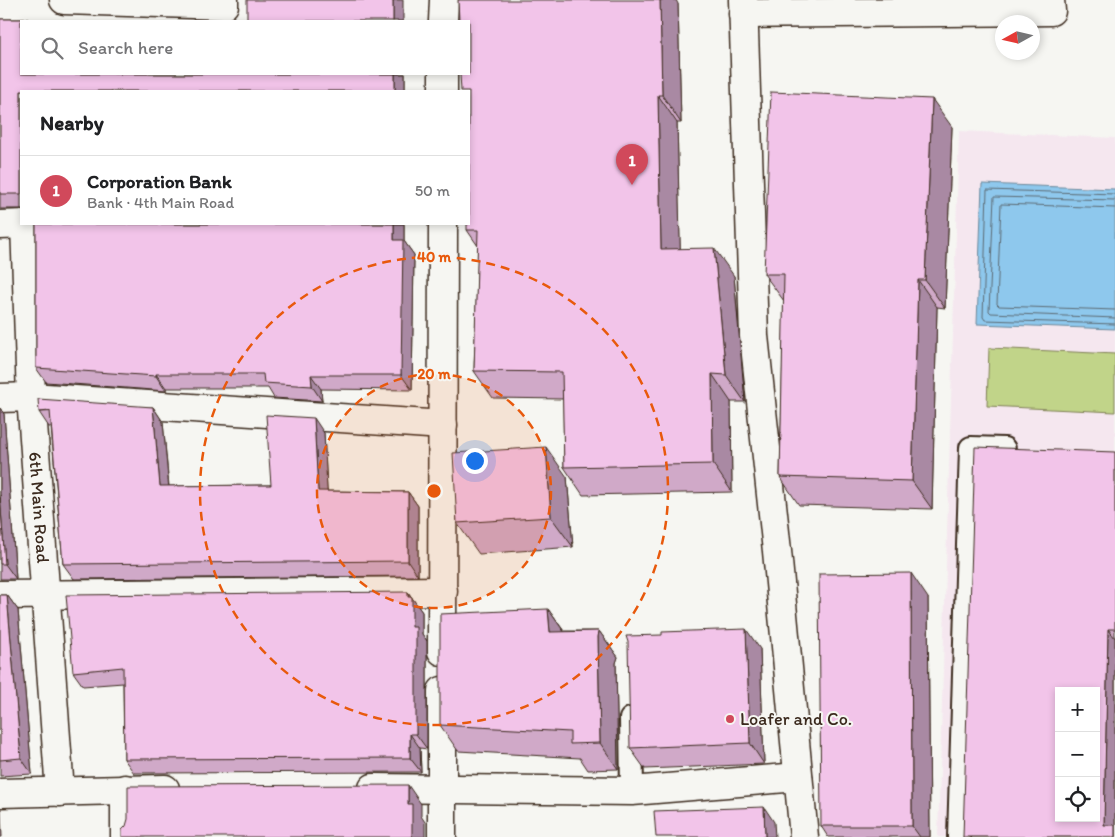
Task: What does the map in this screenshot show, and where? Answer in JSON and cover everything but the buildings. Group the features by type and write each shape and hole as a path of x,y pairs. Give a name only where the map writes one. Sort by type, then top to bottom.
{"street":[{"path":"64,0 224,3"},
{"path":"444,0 444,20"},
{"path":"804,837 778,551 754,336 743,7 1050,11 1050,0"},
{"path":"443,75 443,90"},
{"path":"0,225 20,224"},
{"name":"6th Main Road","path":"26,225 31,397 60,792"},
{"path":"442,837 443,225"},
{"path":"0,398 31,397 443,425"},
{"path":"0,595 443,591"},
{"path":"353,788 632,791 798,777"},
{"path":"125,789 125,837"},
{"path":"0,793 185,789"}],"lane":[{"path":"959,837 971,448 1029,450"},
{"path":"630,702 632,791"}],"shaded area":[{"path":"959,131 1115,138 1115,837 938,837"}],"green space":[{"path":"989,348 1115,354 1115,412 987,406"}],"water":[{"path":"982,184 1115,189 1115,329 977,324"}],"place":[{"name":"Corporation Bank","path":"632,185"},
{"name":"Loafer and Co.","path":"730,719"}]}
